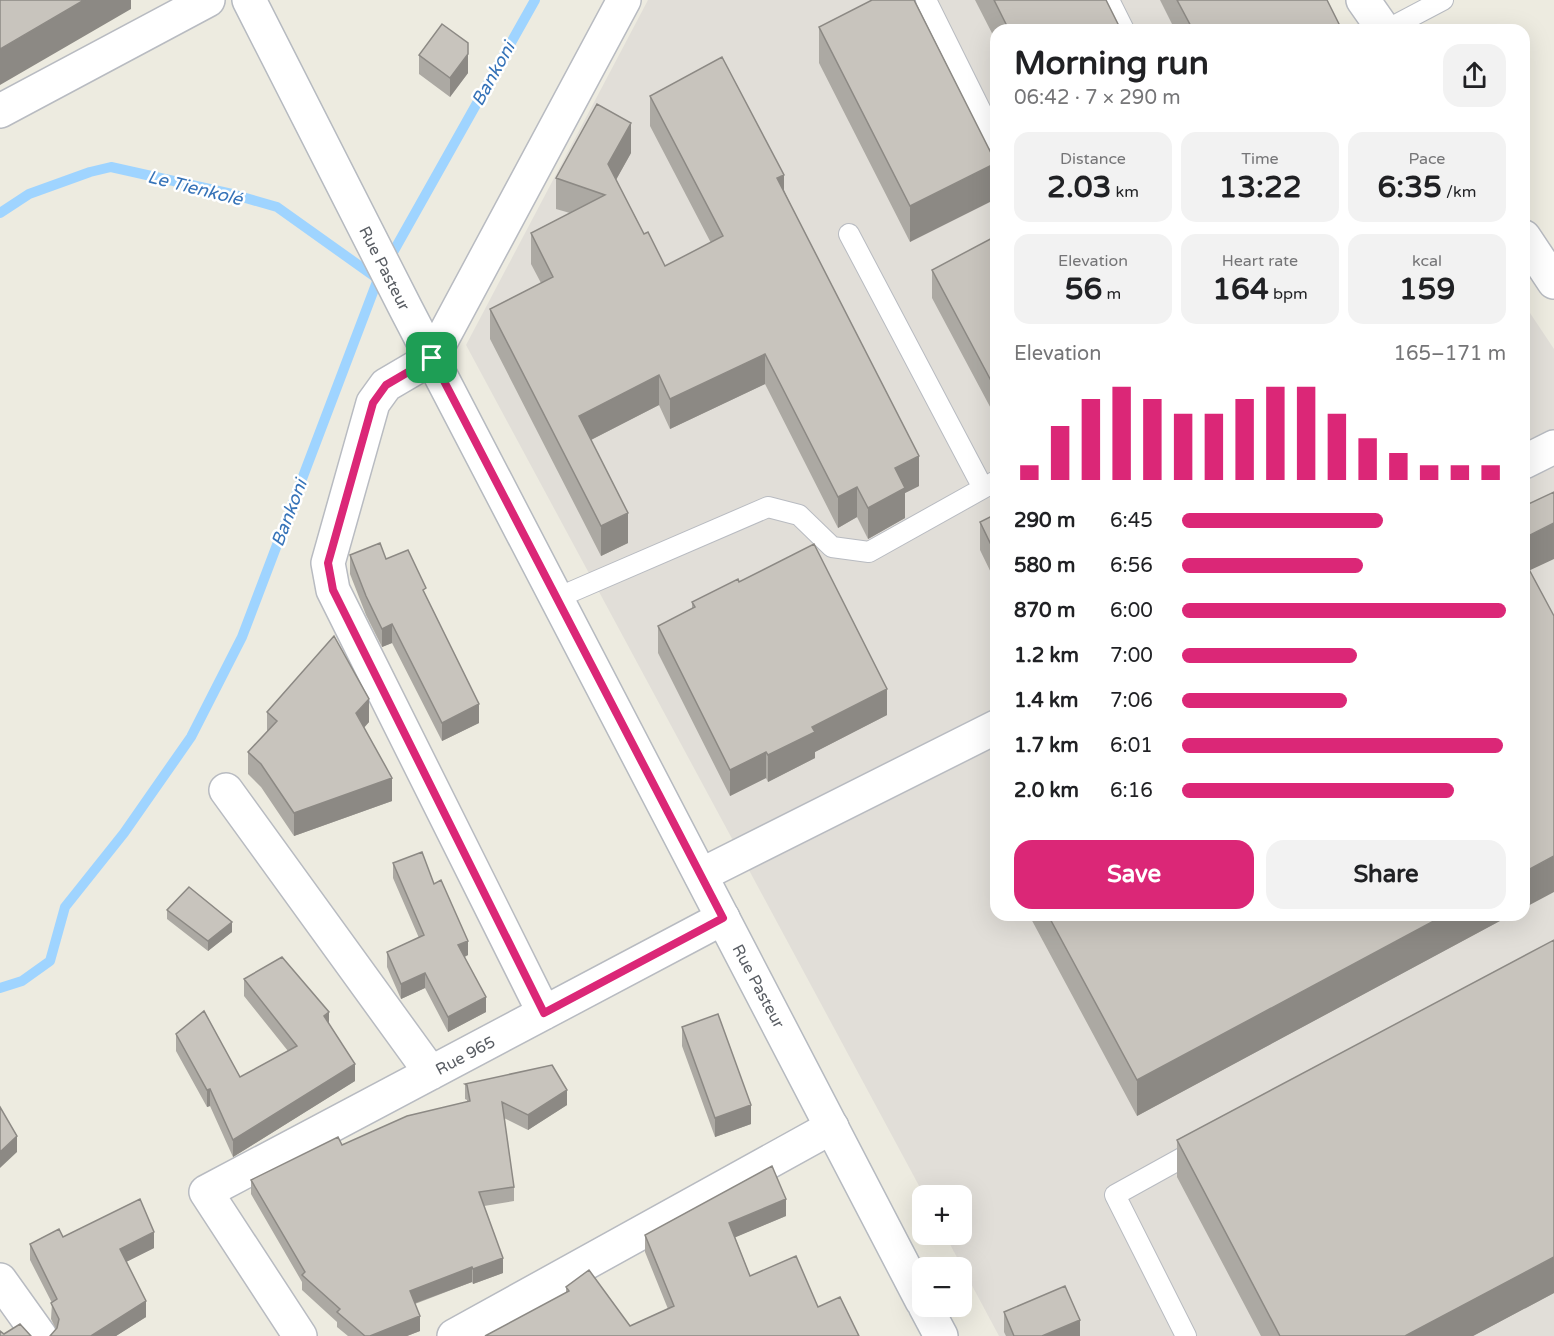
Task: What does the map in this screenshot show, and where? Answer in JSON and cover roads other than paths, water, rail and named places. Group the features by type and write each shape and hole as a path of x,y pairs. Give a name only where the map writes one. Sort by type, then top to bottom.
{"street":[{"path":"0,111 208,0"},
{"name":"Rue Pasteur","path":"249,0 406,309 912,1282"},
{"path":"544,1013 333,590 328,563 373,403 386,385 432,358 624,0"},
{"path":"1363,0 1381,24"},
{"path":"1530,246 1554,282"},
{"path":"1530,459 1554,447"},
{"path":"701,875 990,730"},
{"path":"226,790 430,1073"},
{"name":"Rue 965","path":"300,1336 206,1192 723,918"},
{"path":"454,1336 832,1127"},
{"path":"0,1280 40,1336"},
{"path":"932,1317 941,1336"}],"lane":[{"path":"926,0 990,129"},
{"path":"1109,0 1121,24"},
{"path":"1397,24 1443,0"},
{"path":"557,598 768,507 799,515 832,547 868,552 990,485 849,234"},
{"path":"1186,1336 1115,1195 1219,1138"}],"waterway":[{"name":"Bankoni","path":"0,988 22,981 50,961 65,907 124,833 191,737 242,637 378,279 535,0"},
{"name":"Le Tienkolé","path":"0,213 29,194 90,172 111,167 232,194 277,207 378,279"}]}
